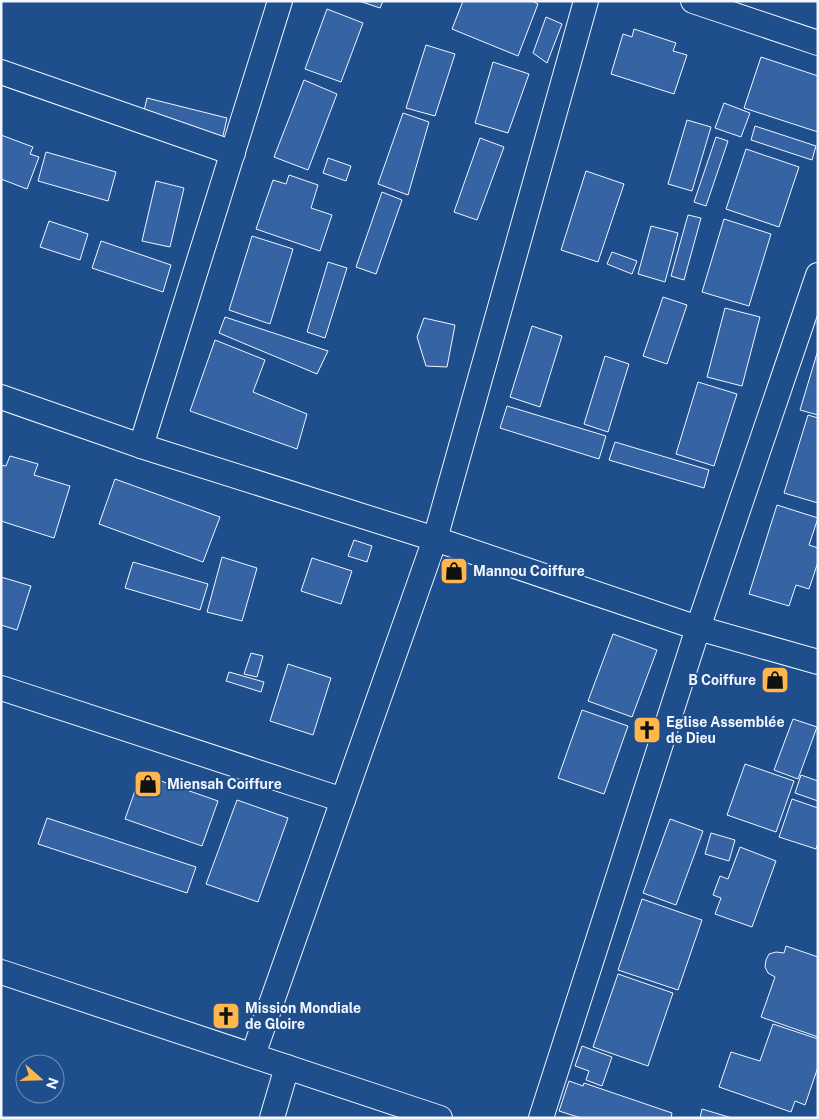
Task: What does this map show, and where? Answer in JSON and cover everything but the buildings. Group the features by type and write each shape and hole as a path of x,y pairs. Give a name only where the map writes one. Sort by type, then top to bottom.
{"street":[{"path":"141,446 280,1"},
{"path":"253,1055 435,539 586,1"},
{"path":"693,1 818,43"},
{"path":"1,72 233,153"},
{"path":"541,1118 698,628 818,275"},
{"path":"1,397 141,446 435,539 698,628 818,662"},
{"path":"1,688 343,800"},
{"path":"1,972 440,1118"},
{"path":"272,1118 287,1067"}],"place":[{"name":"Mannou Coiffure","path":"454,571"},
{"name":"B Coiffure","path":"775,680"},
{"name":"Eglise Assemblée de Dieu","path":"647,730"},
{"name":"Miensah Coiffure","path":"148,784"},
{"name":"Mission Mondiale de Gloire","path":"226,1016"}]}
